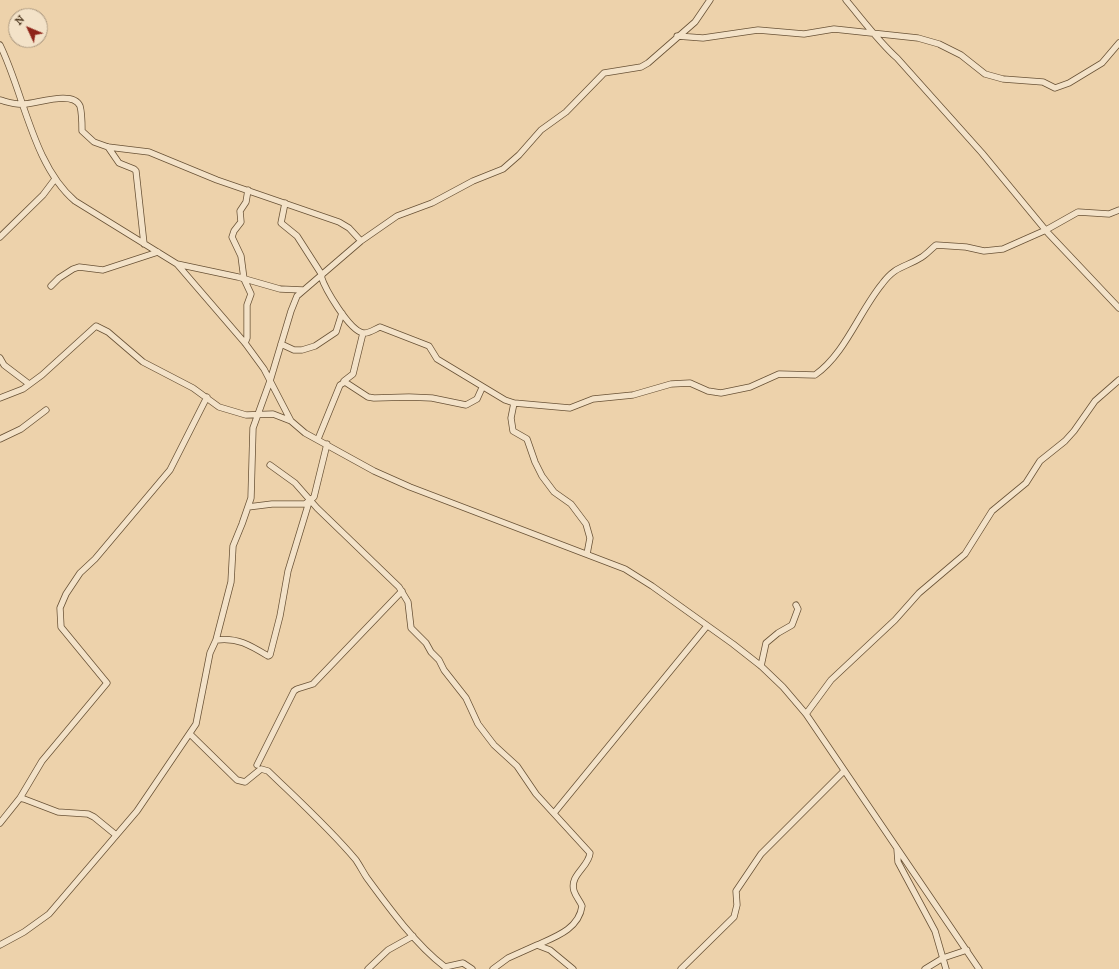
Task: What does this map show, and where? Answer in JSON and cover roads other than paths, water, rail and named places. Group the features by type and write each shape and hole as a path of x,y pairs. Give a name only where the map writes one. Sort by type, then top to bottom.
{"street":[{"path":"0,945 24,932 49,914 137,811 196,724 210,653 216,640 231,582 233,546 248,507 252,486 251,440 257,414 270,381 294,301 303,290 344,257 361,241 397,216 432,203 472,181 503,170 519,155 541,130 566,112 599,77 615,70 640,67 648,63 694,22 710,0"},
{"path":"846,0 876,34 886,49 897,58 982,153 1046,230 1119,308"},
{"path":"677,36 703,38 758,30 804,34 834,29 918,38 939,44 961,55 985,74 1003,79 1043,82 1055,88 1068,83 1102,63 1119,43"},
{"path":"0,45 24,104 43,159 64,192 75,201 177,264 245,343 264,369 291,421"},
{"path":"0,100 24,104 60,98 77,103 80,106 84,134 94,142 108,147 149,152 217,180 339,222 349,228 361,241"},
{"path":"108,147 120,163 134,169 136,172 144,244"},
{"path":"0,237 43,195 55,179"},
{"path":"245,343 247,338 248,302 251,294 244,279 241,256 232,237 234,231 241,222 240,211 246,202 248,190"},
{"path":"285,203 281,223 297,236 321,275 324,285 342,313 354,327 363,333 368,333 380,327 429,346 438,359 482,388 514,404 570,408 593,400 633,395 671,384 690,383 708,391 721,393 750,387 779,374 815,375 828,363 843,344 882,283 898,268 924,256 936,245 966,247 984,251 1003,249 1046,230 1078,212 1109,214 1119,210"},
{"path":"51,286 73,268 79,267 103,270 158,252"},
{"path":"177,264 244,279 280,289 303,290"},
{"path":"281,344 294,350 302,350 315,346 336,332 342,313"},
{"path":"0,398 23,389 30,384 96,326 108,332 143,362 207,397 219,407 246,415 273,414 291,421 305,433 410,487 587,554 637,576 761,666 806,714 979,969"},
{"path":"318,439 342,383 352,374 363,333"},
{"path":"0,358 4,365 30,384"},
{"path":"806,714 830,680 895,620 919,593 965,554 992,511 1026,483 1040,461 1074,432 1095,401 1119,380"},
{"path":"342,383 348,382 368,396 374,398 432,398 466,405 477,399 482,388"},
{"path":"0,823 20,798 33,774 46,756 108,682 61,628 60,608 66,594 80,573 95,559 170,470 207,397"},
{"path":"514,404 511,418 513,431 527,439 535,462 542,476 554,492 571,504 586,524 590,538 587,554"},
{"path":"0,439 21,429 46,410"},
{"path":"216,640 231,638 252,646 268,656 270,655 280,616 288,571 310,501 320,476 327,444"},
{"path":"270,465 295,483 310,501 402,591 408,602 411,628 426,643 431,652 440,660 444,670 466,698 478,724 494,745 517,766 525,779 590,853 589,858 574,878 574,892 582,906 573,925 557,936 508,958 493,969"},
{"path":"248,507 272,504 305,504 310,501"},
{"path":"257,765 294,691 313,684 402,591"},
{"path":"761,666 765,645 778,633 793,624 798,609 796,605"},
{"path":"554,813 707,626"},
{"path":"190,734 237,780 245,782 260,769 268,771 357,861 367,877 413,936 444,968 463,963 472,969"},
{"path":"681,969 734,917 737,905 736,891 761,854 844,771"},
{"path":"20,798 28,799 58,812 88,814 116,835"},
{"path":"897,848 898,862 935,931 946,969"},
{"path":"368,969 388,950 413,936"},
{"path":"537,946 550,950 573,969"},
{"path":"925,969 943,958 967,950"}]}
